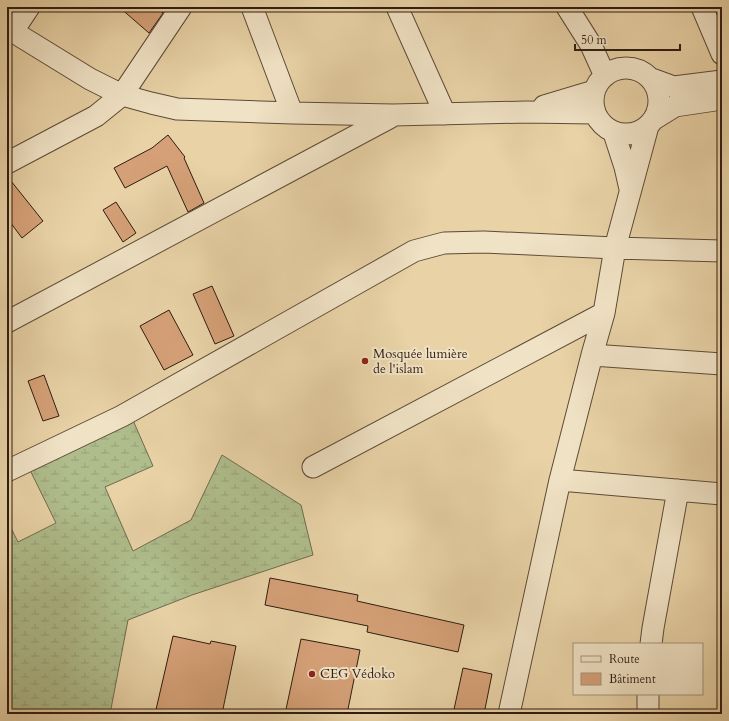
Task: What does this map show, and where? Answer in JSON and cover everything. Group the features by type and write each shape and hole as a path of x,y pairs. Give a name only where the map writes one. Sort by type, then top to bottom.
{"street":[{"path":"29,7 10,30 90,78 122,95 178,109 393,115 526,112 595,113"},
{"path":"7,163 96,116 122,95 181,7"},
{"path":"252,7 292,113"},
{"path":"397,7 445,114"},
{"path":"567,7 591,45 605,79 593,105 595,113 603,126 614,133 633,134 643,130 651,122 675,106 722,99"},
{"path":"702,7 722,54"},
{"path":"526,112 631,68 640,71 652,79 674,87 722,81"},
{"path":"509,714 560,480 604,313 614,248 651,122 659,107 659,98 652,79"},
{"path":"7,322 393,115"},
{"path":"614,133 625,167 630,190"},
{"path":"7,471 122,416 414,252 444,243 484,242 722,251"},
{"path":"313,467 604,313"},
{"path":"592,355 722,364"},
{"path":"560,480 722,494"},
{"path":"651,643 678,490"},
{"path":"648,695 648,714"}],"green space":[{"path":"132,418 153,466 105,487 133,551 191,520 222,455 301,505 313,555 192,595 128,620 110,714 7,714 7,520 18,542 56,523 28,466"}],"building":[{"path":"119,7 156,7 163,13 149,33"},
{"path":"168,135 185,157 184,158 204,203 188,212 167,166 125,188 114,168 152,148"},
{"path":"7,176 43,221 22,238 7,218"},
{"path":"116,202 136,233 123,242 103,210"},
{"path":"212,286 234,336 215,344 193,294"},
{"path":"169,310 193,355 164,370 140,326"},
{"path":"44,375 59,416 43,421 28,381"},
{"path":"270,578 358,595 357,601 464,625 458,652 367,632 368,626 265,605"},
{"path":"173,636 210,644 211,641 236,646 222,714 155,714"},
{"path":"301,639 360,650 347,714 285,714"},
{"path":"463,668 492,674 484,714 453,714"}],"place":[{"name":"Mosquée lumière de l'islam","path":"365,361"},
{"name":"CEG Védoko","path":"312,674"}]}
